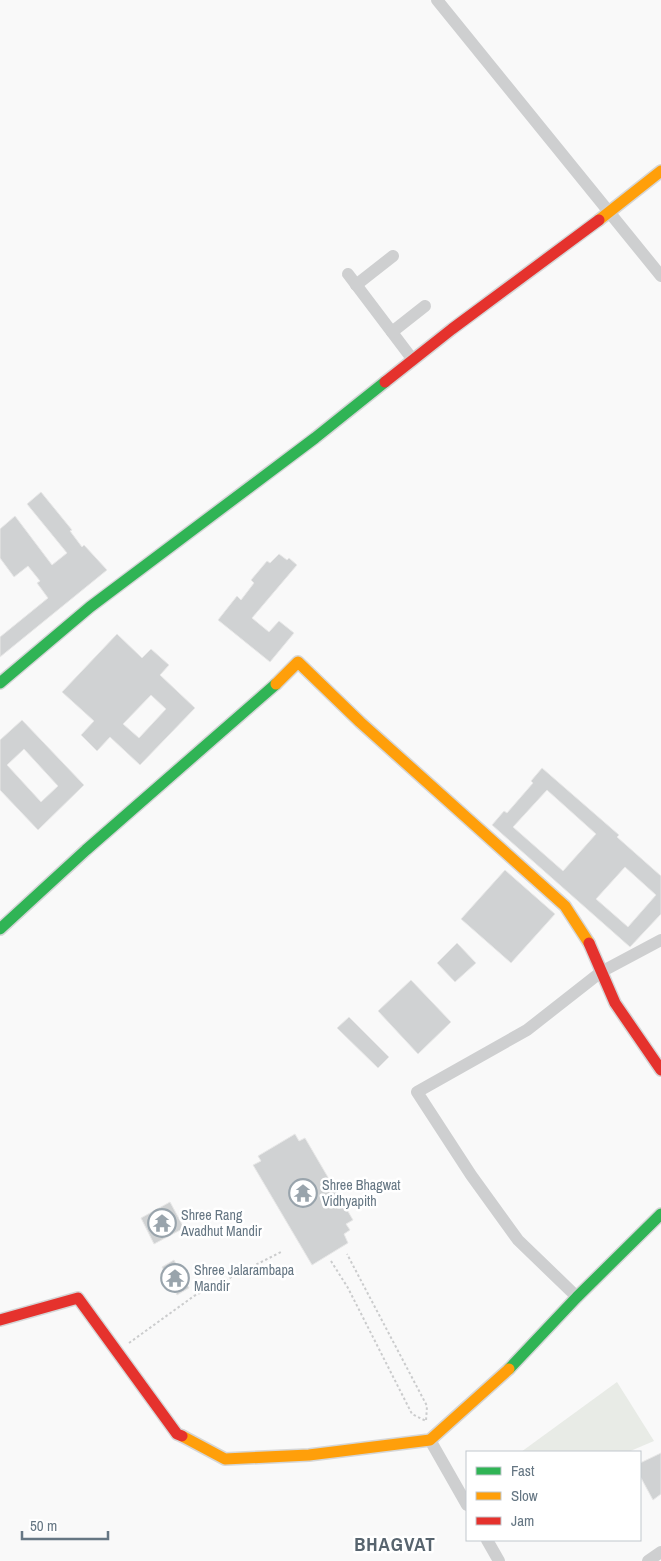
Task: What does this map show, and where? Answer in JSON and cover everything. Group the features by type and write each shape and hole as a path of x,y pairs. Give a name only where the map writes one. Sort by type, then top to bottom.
{"street":[{"path":"437,0 661,276"},
{"path":"0,683 90,607 315,438 413,360 610,212 661,171"},
{"path":"356,285 393,256"},
{"path":"348,274 413,360"},
{"path":"392,332 425,306"},
{"path":"0,929 86,850 268,692 298,662 360,722 565,906 586,937 615,1003 661,1070"},
{"path":"577,1297 518,1240 471,1175 417,1092 528,1030 601,972 661,940"},
{"path":"0,1320 78,1298 177,1434 225,1459 309,1455 430,1440 511,1367 577,1297 661,1214"},
{"path":"430,1440 466,1503"},
{"path":"488,1541 499,1561"},
{"path":"648,1561 661,1552"}],"path":[{"path":"117,1352 194,1296 283,1251"},
{"path":"331,1261 348,1288 412,1414 426,1421 427,1406 347,1254"}],"shaded area":[{"path":"617,1382 654,1441 630,1451 522,1451"}],"building":[{"path":"41,492 72,530 70,531 82,547 84,545 107,570 0,657 0,637 48,598 37,583 40,581 28,566 14,577 0,558 0,529 15,516 52,565 67,553 27,504"},
{"path":"279,554 287,560 289,558 297,565 252,618 269,632 279,621 294,633 270,662 218,620 237,596 241,600 254,583 251,580 267,561 270,563"},
{"path":"117,634 142,658 151,649 169,665 160,675 195,708 140,765 110,737 97,751 81,735 94,721 62,692","holes":["151,695 166,709 139,738 123,724"]},
{"path":"22,720 84,785 38,830 0,790 0,740","holes":["24,749 58,786 41,802 7,765"]},
{"path":"542,768 619,835 617,837 661,876 661,914 630,947 492,825 504,811 507,813 533,783 531,781","holes":["547,790 596,834 563,871 513,827","625,867 656,895 628,927 596,899"]},
{"path":"505,870 555,914 511,963 461,919"},
{"path":"457,943 476,963 455,982 437,963"},
{"path":"411,980 451,1022 418,1054 378,1011"},
{"path":"349,1017 389,1057 378,1068 337,1028"},
{"name":"Shree Bhagwat Vidhyapith","path":"295,1134 299,1141 305,1138 353,1220 346,1224 350,1230 344,1234 348,1243 312,1265 253,1165 261,1161 258,1156"},
{"name":"Shree Rang Avadhut Mandir","path":"170,1202 184,1228 154,1244 141,1218"},
{"name":"Shree Jalarambapa Mandir","path":"174,1260 189,1288 177,1295 162,1267"},
{"path":"661,1453 661,1494 653,1500 641,1478 641,1463"}],"traffic: fast":[{"path":"0,683 90,607 315,438 385,382"},
{"path":"0,929 86,850 276,684"},
{"path":"509,1369 577,1297 661,1214"}],"traffic: slow":[{"path":"599,220 661,171"},
{"path":"276,684 298,662 360,722 565,906 589,943"},
{"path":"182,1436 225,1459 309,1455 430,1440 509,1369"}],"traffic: jam":[{"path":"385,382 452,329 599,220"},
{"path":"589,943 615,1003 661,1070"},
{"path":"0,1320 78,1298 177,1434 182,1436"}],"place":[{"name":"Shree Bhagwat Vidhyapith","path":"303,1193"},
{"name":"Shree Rang Avadhut Mandir","path":"162,1223"},
{"name":"Shree Jalarambapa Mandir","path":"175,1278"}],"district":[{"name":"BHAGVAT","path":"395,1544"}]}
